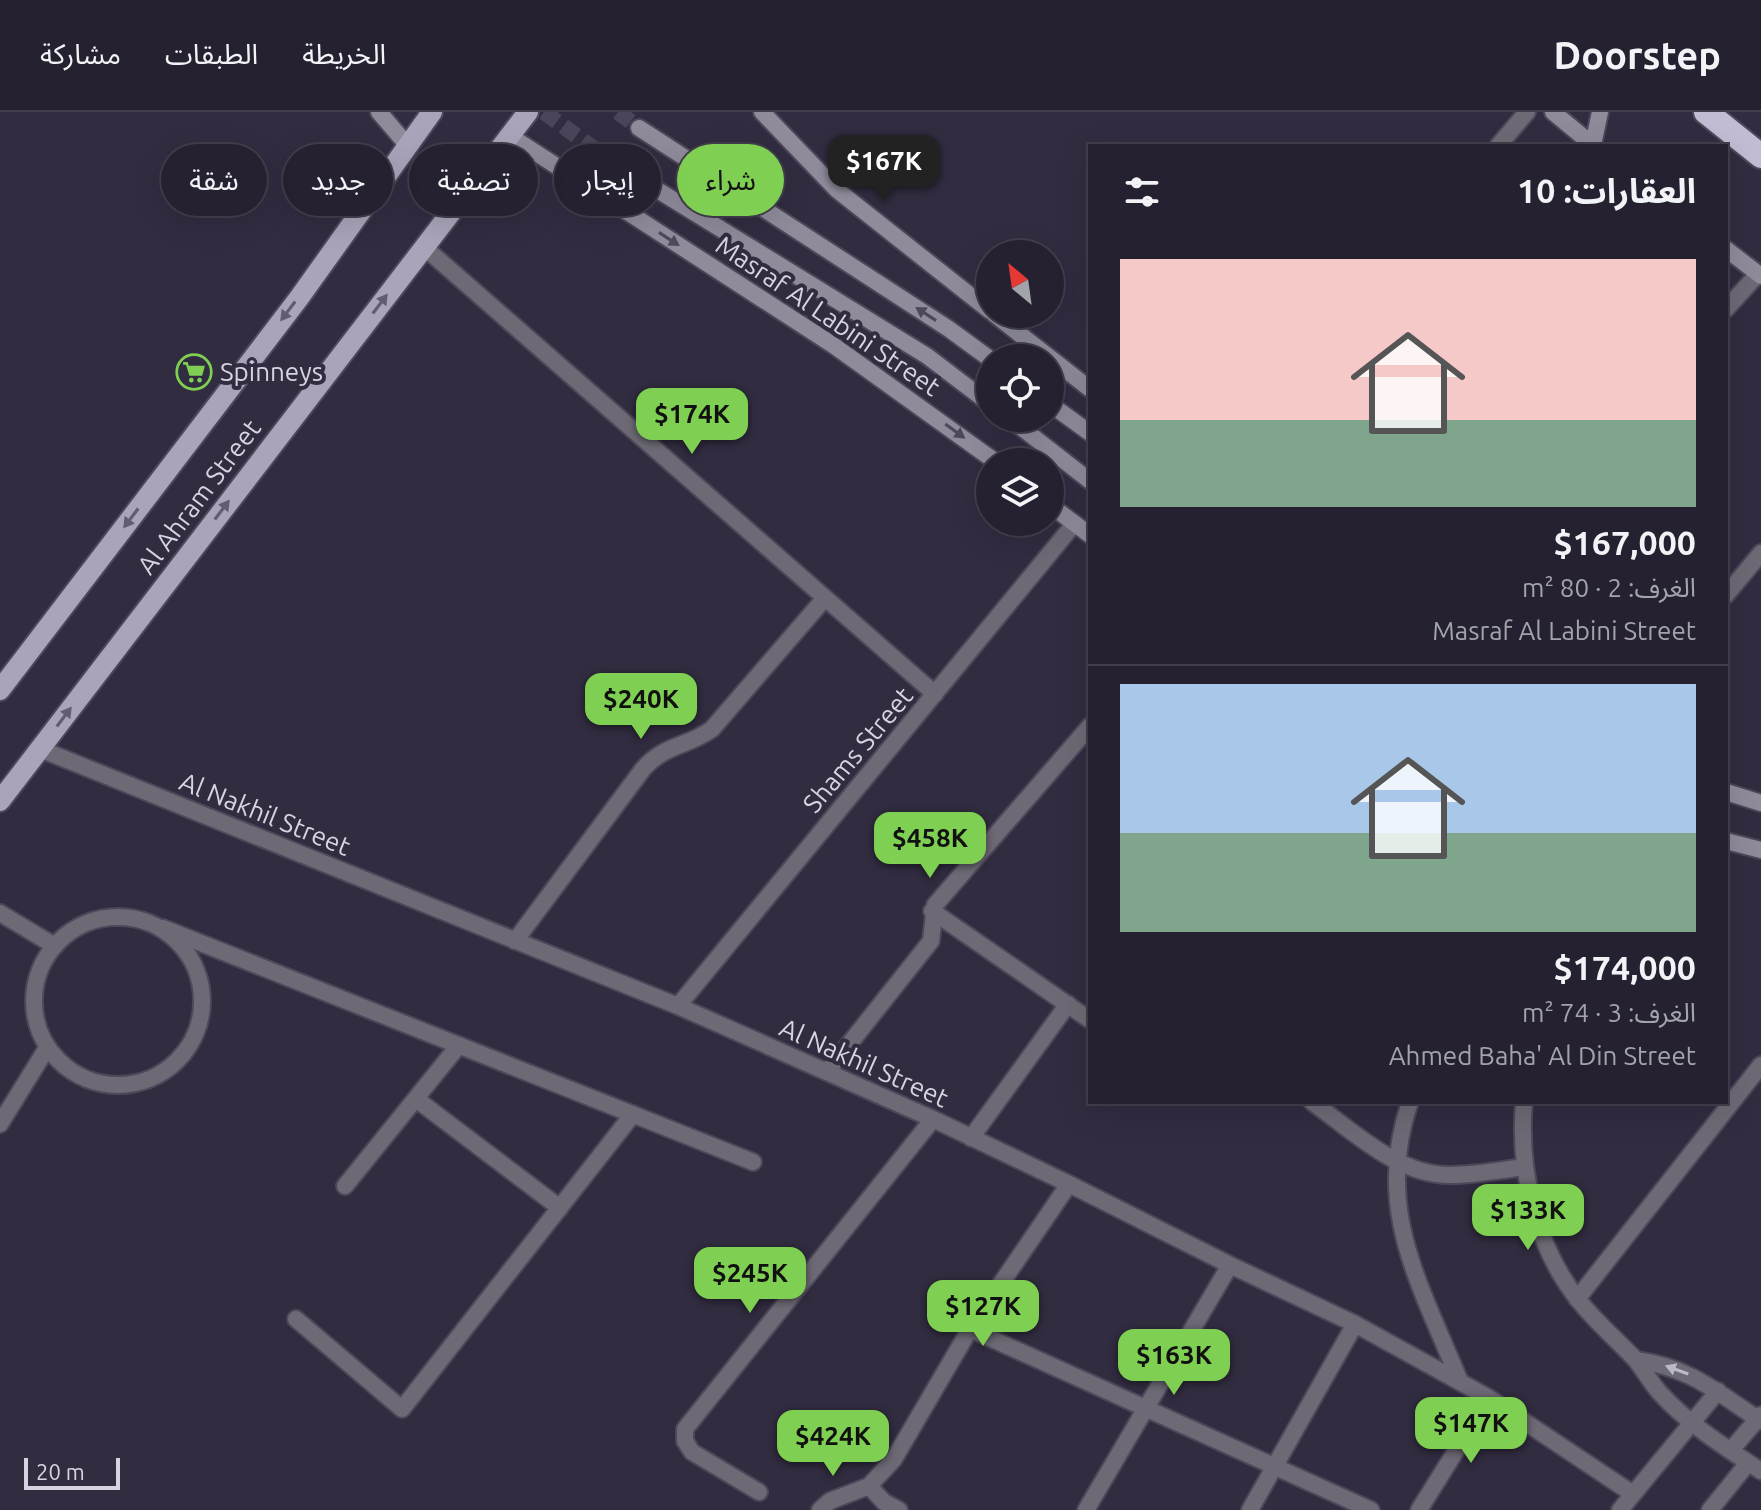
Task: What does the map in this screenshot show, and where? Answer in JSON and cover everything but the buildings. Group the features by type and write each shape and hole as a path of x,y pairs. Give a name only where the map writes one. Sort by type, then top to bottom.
{"highway":[{"path":"1706,112 1761,156"}],"main road":[{"path":"379,112 408,146"},
{"name":"Al Ahram Street","path":"0,690 299,298 432,112"},
{"name":"Al Ahram Street","path":"0,801 528,112"},
{"path":"762,112 837,190 976,299"},
{"path":"1553,112 1592,144"},
{"path":"1594,144 1600,112"},
{"path":"639,128 976,349"},
{"name":"Masraf Al Labini Street","path":"510,136 833,345 976,448"},
{"path":"661,192 927,356 976,393"},
{"path":"1728,251 1759,275"},
{"path":"1012,328 1088,387"},
{"path":"1064,414 1088,432"},
{"path":"1027,432 1088,479"},
{"path":"1064,516 1088,534"},
{"path":"1728,793 1761,803"},
{"path":"1728,842 1761,850"}],"street":[{"path":"1500,144 1527,112"},
{"path":"424,247 935,694"},
{"path":"1728,307 1759,275"},
{"name":"Shams Street","path":"678,1006 1074,524"},
{"path":"1728,593 1761,553"},
{"path":"515,941 654,756 700,738 712,729 825,598"},
{"path":"827,1072 931,941 934,929 932,911 939,901 1088,728"},
{"name":"Al Nakhil Street","path":"40,749 678,1006 933,1119 1355,1324 1489,1398 1633,1494"},
{"path":"932,911 1088,1019"},
{"path":"0,913 55,946"},
{"path":"163,928 191,958 200,978 203,1000 201,1022 193,1041 180,1059 163,1073 143,1082 122,1086 100,1084 79,1077 47,1048 35,1014 37,978 55,946 86,924 104,918 124,917 163,928 753,1162"},
{"path":"971,1138 1068,1004"},
{"path":"345,1186 459,1045"},
{"path":"0,1124 47,1048"},
{"path":"1577,1299 1761,1065"},
{"path":"416,1099 560,1208"},
{"path":"1315,1104 1395,1161 1421,1171 1450,1175 1525,1167"},
{"path":"1409,1104 1395,1161 1397,1207 1407,1252 1460,1382"},
{"path":"1524,1104 1525,1167 1543,1237 1577,1299 1604,1331 1636,1360 1661,1394 1691,1423 1755,1467 1710,1510"},
{"path":"296,1319 402,1409 633,1114"},
{"path":"759,1492 692,1452 685,1441 685,1429 933,1119"},
{"path":"820,1510 830,1501 869,1486 894,1459 970,1329 1069,1184"},
{"path":"1086,1510 1230,1265"},
{"path":"1250,1510 1355,1324"},
{"path":"970,1329 1371,1510"},
{"path":"1636,1360 1679,1370 1760,1418 1731,1450"},
{"path":"1620,1510 1718,1391"},
{"path":"1419,1510 1489,1398"},
{"path":"869,1486 884,1502 899,1510"}],"tunnel":[{"path":"544,112 588,144"},
{"path":"618,112 639,128"}],"place":[{"name":"Spinneys","path":"194,372"}]}
